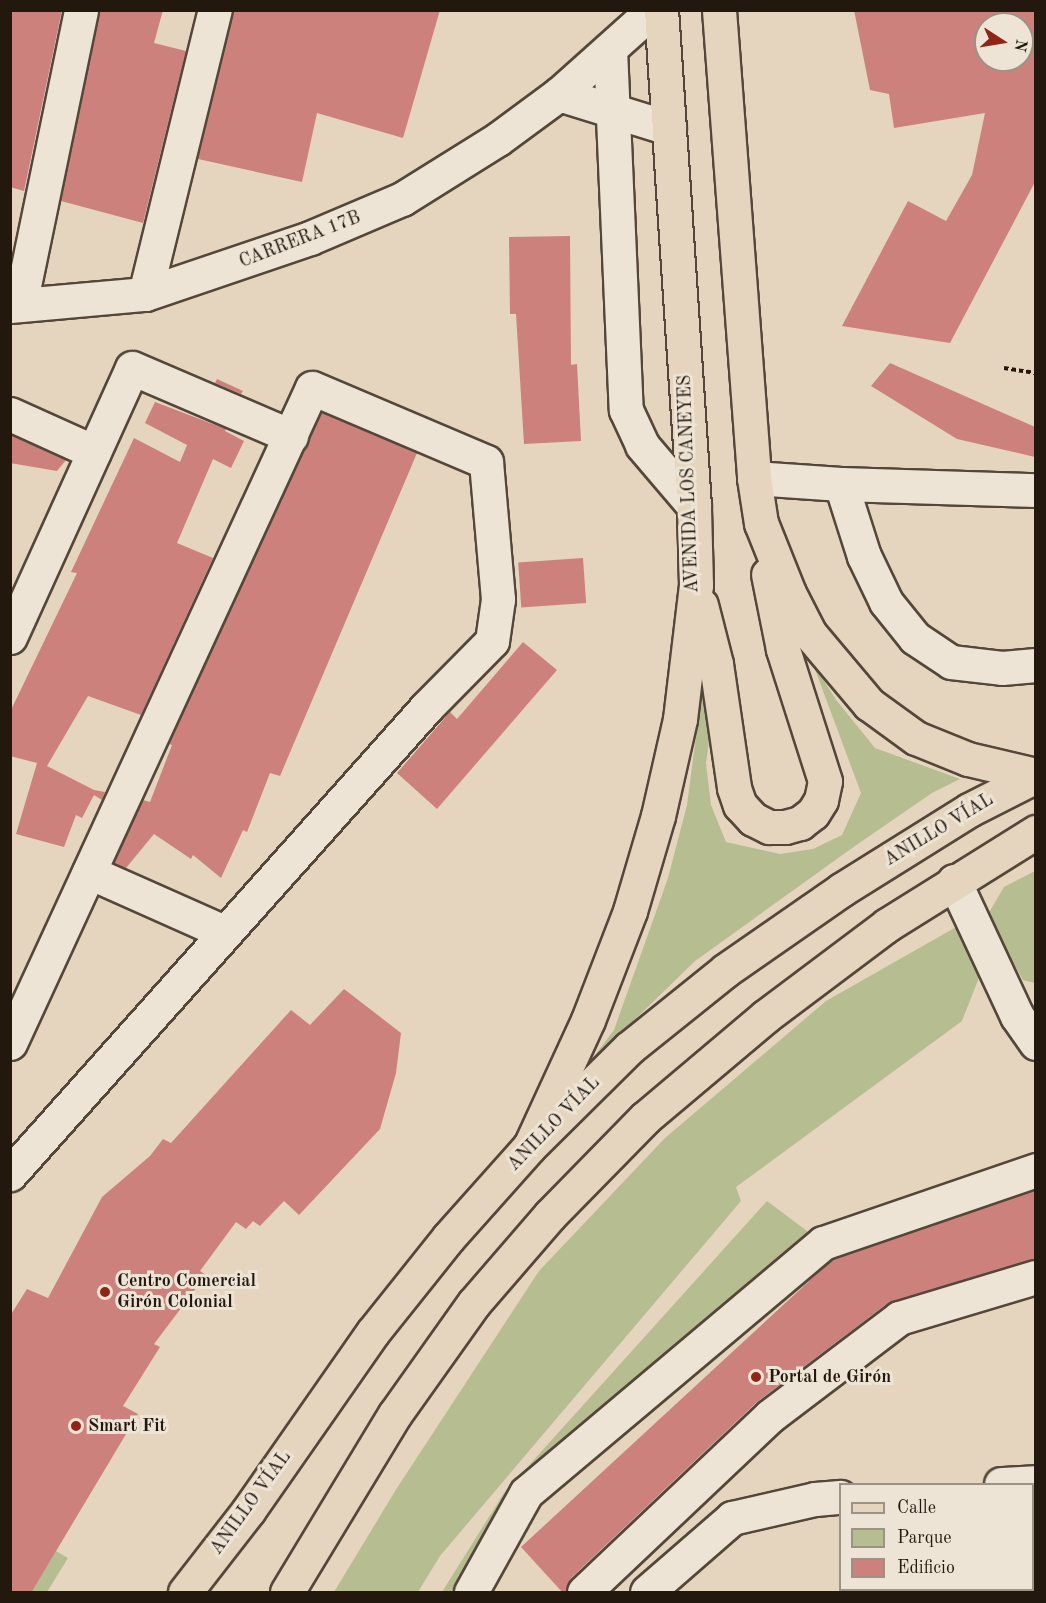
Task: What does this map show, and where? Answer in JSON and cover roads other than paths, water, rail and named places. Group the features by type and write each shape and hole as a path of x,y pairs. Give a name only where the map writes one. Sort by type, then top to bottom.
{"main road":[{"name":"AVENIDA LOS CANEYES","path":"529,1147 588,1020 630,911 658,816 681,719 696,585 694,506 661,10"},
{"path":"696,585 716,664 734,788 740,804 753,819 770,827 785,827 800,823 817,806 825,781 783,649 772,600 753,478 719,10"},
{"path":"761,523 789,593 810,634 869,704 916,738 968,759 1035,775"},
{"name":"ANILLO VÍAL","path":"185,1593 248,1511 374,1332 448,1238 529,1147 629,1048 726,970 841,890 969,810 1035,775"},
{"path":"287,1593 395,1414 474,1303 550,1215 645,1118 766,1016 887,925 1035,832"}],"street":[{"path":"15,305 81,10"},
{"path":"145,294 215,10"},
{"name":"CARRERA 17B","path":"15,305 145,294 310,238 402,199 498,139 559,94 653,10"},
{"path":"610,49 626,410 642,446 694,506"},
{"path":"559,94 669,128"},
{"path":"10,637 132,368 291,436"},
{"path":"10,1043 312,388 486,462 498,599 492,641 426,708 10,1174"},
{"path":"10,414 94,452"},
{"path":"753,478 841,484 1035,490"},
{"path":"841,484 864,556 886,602 915,638 951,662 1002,668 1035,665"},
{"path":"90,872 224,932"},
{"path":"954,881 1017,1016 1035,1043"},
{"path":"471,1593 526,1493 823,1244 1035,1170"},
{"path":"584,1593 770,1416 899,1318 1035,1276"},
{"path":"647,1593 732,1518 814,1499 839,1497"}],"place":[{"name":"Centro Comercial Girón Colonial","path":"105,1292"},
{"name":"Portal de Girón","path":"756,1377"},
{"name":"Smart Fit","path":"76,1426"}]}
